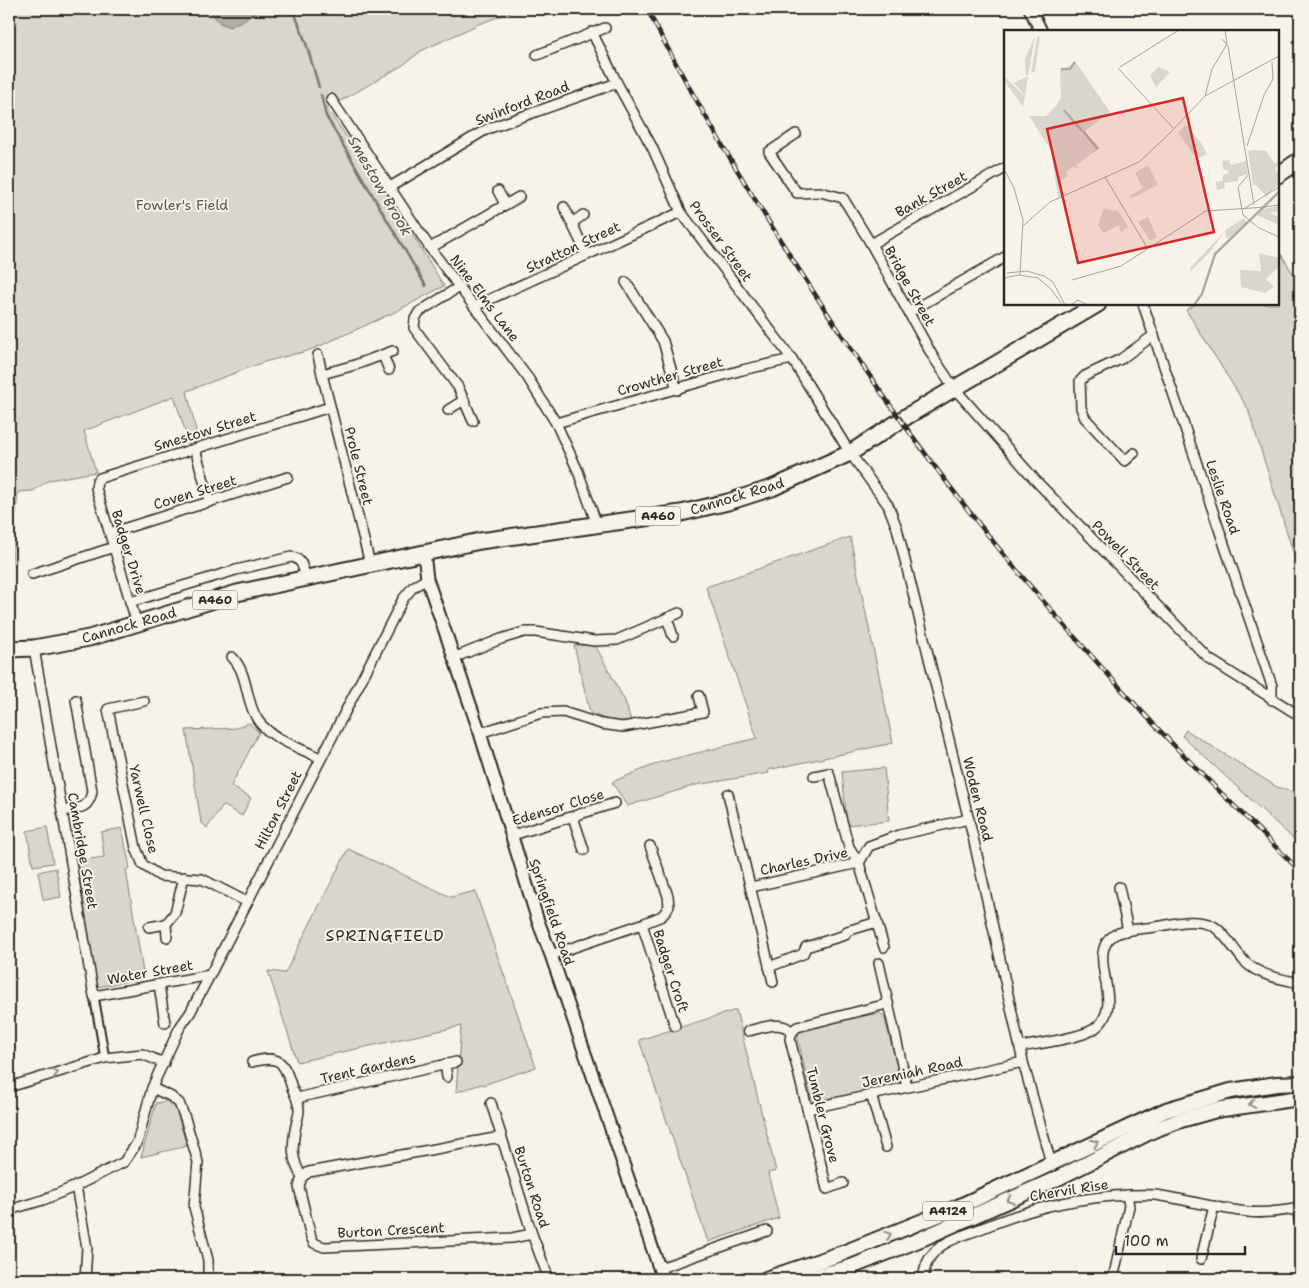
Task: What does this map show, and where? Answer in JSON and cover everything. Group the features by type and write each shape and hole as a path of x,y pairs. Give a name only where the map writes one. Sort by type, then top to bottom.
{"highway":[{"path":"1279,174 1300,160"},
{"name":"Cannock Road","path":"9,649 34,648 89,638 237,593 480,541 681,513 728,502 772,488 850,453 954,388 1096,305"}],"main road":[{"name":"A4124","path":"766,1279 843,1253 958,1207 1166,1110 1231,1091 1277,1084 1300,1083"},
{"name":"A4124","path":"807,1279 852,1273 921,1239 1054,1180 1154,1130 1181,1120 1216,1110 1300,1098"},
{"path":"1051,1163 1054,1180"},
{"path":"843,1253 852,1273"}],"street":[{"path":"1030,9 1040,30"},
{"path":"537,55 605,28"},
{"name":"Prosser Street","path":"592,32 652,147 681,212 792,359 850,453"},
{"name":"Swinford Road","path":"390,187 487,129 617,83"},
{"name":"Nine Elms Lane","path":"331,99 430,248 528,378 556,423 578,471 597,525"},
{"name":"Bridge Street","path":"796,134 769,152 797,193 820,192 843,198 871,244 932,354 954,388"},
{"name":"Bank Street","path":"871,244 1004,169"},
{"path":"498,191 505,204"},
{"path":"430,248 519,197"},
{"path":"564,207 587,255"},
{"name":"Stratton Street","path":"475,306 681,212"},
{"path":"572,223 582,215"},
{"path":"909,312 1004,258"},
{"path":"626,282 663,341 676,390"},
{"path":"459,287 419,312 415,319 414,328 458,387 473,422"},
{"name":"Leslie Road","path":"1143,305 1272,686 1272,700"},
{"path":"1134,453 1125,461 1085,418 1081,408 1080,381 1085,376 1121,359 1154,335"},
{"path":"322,374 393,351"},
{"name":"Prole Street","path":"318,355 370,564"},
{"path":"383,355 389,370"},
{"name":"Crowther Street","path":"556,423 742,370 792,359"},
{"name":"Powell Street","path":"954,388 1038,483 1209,659 1300,716"},
{"path":"448,410 464,400"},
{"name":"Smestow Street","path":"96,488 97,481 100,478 330,407"},
{"path":"195,448 210,502"},
{"name":"Woden Road","path":"850,453 888,505 897,528 969,819 1023,1062 1051,1163"},
{"name":"Coven Street","path":"110,533 288,477"},
{"name":"Badger Drive","path":"96,488 137,624"},
{"path":"32,574 114,547"},
{"name":"Springfield Road","path":"424,553 427,579 480,733 510,836 661,1274"},
{"name":"Cannock Road","path":"130,602 236,570 291,557 300,561 306,578"},
{"name":"Hilton Street","path":"9,1210 43,1200 76,1186 124,1162 132,1152 137,1143 152,1088 180,1027 190,1013 210,975 403,599 413,587 427,579"},
{"path":"453,658 524,632 536,632 594,641 618,640 679,613"},
{"path":"668,618 673,636"},
{"name":"Cambridge Street","path":"34,648 105,1058"},
{"path":"232,657 239,664 256,718 268,732 320,758"},
{"path":"480,733 541,713 563,712 601,724 623,727 703,712 699,696"},
{"path":"62,811 81,808 91,800 92,791 76,700"},
{"name":"Yarwell Close","path":"144,701 108,709 136,848 143,866 160,876 202,880 247,902"},
{"path":"814,776 830,773 849,847 860,863 884,947"},
{"path":"728,794 773,982"},
{"name":"Edensor Close","path":"510,836 614,803"},
{"path":"574,817 584,850"},
{"name":"Charles Drive","path":"751,887 860,863 870,846 899,835 969,819"},
{"path":"551,955 662,916 669,906 668,896 650,846"},
{"path":"149,927 166,924 175,913 184,877"},
{"path":"1119,888 1128,931"},
{"path":"1020,1047 1084,1034 1094,1029 1100,1023 1108,1009 1109,998 1103,958 1104,949 1114,935 1128,931 1194,921 1212,925 1246,963 1259,972 1271,977 1300,983"},
{"path":"769,966 804,954 806,948 845,935 847,931 877,922"},
{"path":"166,924 167,937"},
{"name":"Badger Croft","path":"642,924 675,1026"},
{"path":"878,963 907,1087"},
{"name":"Water Street","path":"94,996 210,975"},
{"path":"159,985 165,1023"},
{"path":"748,1031 780,1024 788,1027 792,1032 797,1027 887,1004"},
{"name":"Tumbler Grove","path":"792,1032 790,1039 827,1189 843,1184"},
{"path":"9,1087 105,1058 142,1054 164,1063"},
{"path":"252,1062 270,1059 282,1063 297,1098"},
{"name":"Trent Gardens","path":"297,1098 456,1062"},
{"name":"Jeremiah Road","path":"807,1109 1023,1062"},
{"path":"445,1064 447,1077"},
{"path":"152,1088 170,1096 179,1103 198,1162 194,1207 208,1260 208,1279"},
{"path":"870,1094 886,1147"},
{"name":"Burton Crescent","path":"297,1098 299,1111 292,1150 296,1168 302,1177 300,1187 314,1243 324,1247 512,1238 532,1234"},
{"name":"Burton Road","path":"491,1103 502,1141 513,1168 532,1234 549,1279"},
{"path":"302,1177 309,1172 495,1138 502,1141"},
{"path":"76,1186 87,1248 86,1279"},
{"name":"Chervil Rise","path":"1113,1279 1129,1206 1128,1195"},
{"name":"Chervil Rise","path":"923,1279 927,1262 935,1251 952,1240 1026,1211 1080,1199 1152,1195 1249,1212 1271,1213 1299,1208"},
{"path":"1201,1259 1214,1206"},
{"path":"1299,1208 1300,1223"},
{"path":"661,1274 767,1231"},
{"path":"1299,1279 1300,1272"}],"green space":[{"name":"Fowler's Field","path":"9,9 519,9 479,24 421,51 403,65 327,109 385,190 444,286 395,312 320,346 264,362 187,391 198,440 189,443 174,396 84,431 96,472 49,480 33,491 18,492 9,594"},
{"path":"1281,254 1300,285 1300,574 1248,409 1186,310 1194,305 1279,305 1279,255"},
{"path":"850,537 893,743 768,770 769,773 696,785 627,806 612,782 661,762 757,738 706,587"},
{"path":"574,645 595,645 625,701 630,722 608,720 590,713"},
{"path":"249,723 259,732 231,786 251,798 242,816 223,805 207,828 201,822 186,730 236,728"},
{"path":"1186,730 1277,787 1300,794 1300,845 1182,736"},
{"path":"884,768 889,821 847,825 842,772"},
{"path":"47,827 53,863 33,866 27,831"},
{"path":"122,828 130,868 126,870 144,978 97,987 77,861 104,857 101,832"},
{"path":"348,849 451,897 475,891 536,1067 456,1092 461,1026 297,1062 268,971 285,973"},
{"path":"56,868 61,897 45,900 43,899 38,872"},
{"path":"736,1010 776,1171 768,1173 779,1218 708,1242 639,1040"},
{"path":"879,1013 885,1019 900,1078 899,1083 815,1102 812,1101 798,1034 803,1029"},
{"path":"167,1101 175,1106 187,1146 141,1157 156,1103"}],"shaded area":[{"path":"208,9 258,9 258,12 230,27 220,23"}],"waterway":[{"name":"Smestow Brook","path":"293,9 306,43 319,87"},
{"name":"Smestow Brook","path":"321,95 326,116 426,286"}],"railway":[{"path":"647,9 739,173 826,312 885,398 946,481 1010,563 1119,687 1300,871"}],"district":[{"name":"SPRINGFIELD","path":"385,935"}]}
